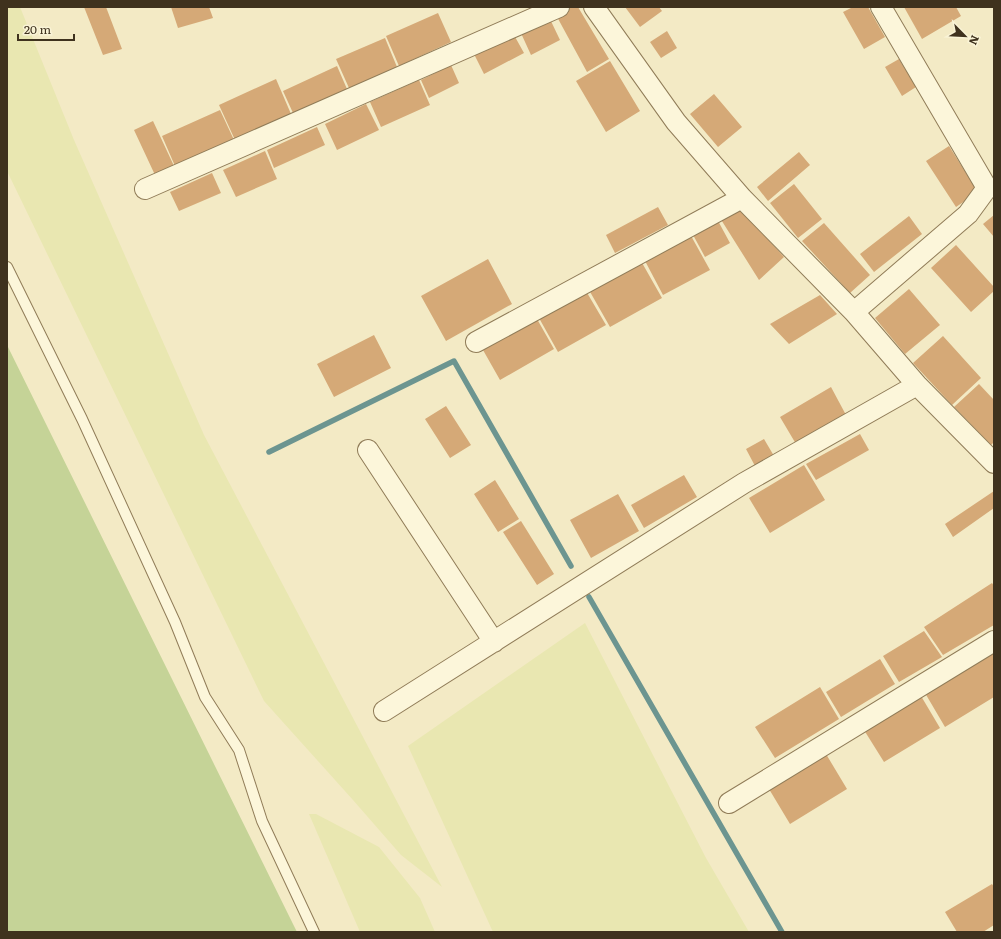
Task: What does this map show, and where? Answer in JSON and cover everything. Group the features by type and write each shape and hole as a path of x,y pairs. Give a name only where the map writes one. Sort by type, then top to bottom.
{"street":[{"path":"145,189 558,7"},
{"path":"594,7 676,122 742,198 854,312 917,384 994,463"},
{"path":"854,312 968,214 990,189 882,7"},
{"path":"476,342 742,198"},
{"path":"384,711 744,483 917,384"},
{"path":"368,450 494,642"},
{"path":"729,803 994,641"}],"lane":[{"path":"7,267 82,419 175,622 205,697 239,750 262,821 314,932"}],"shaded area":[{"path":"7,7 20,7 74,140 204,435 442,887 401,855 264,701 7,171"},
{"path":"585,623 706,858 749,932 493,932 408,746"},
{"path":"309,814 316,814 379,847 420,898 435,932 360,932"}],"green space":[{"path":"7,345 293,924 297,932 7,932"}],"building":[{"path":"84,7 106,7 122,49 103,55"},
{"path":"171,7 209,7 213,18 178,28"},
{"path":"572,7 578,7 609,59 587,72 556,15"},
{"path":"625,7 659,7 662,11 640,27"},
{"path":"853,7 868,7 885,37 864,49 843,12"},
{"path":"904,7 956,7 961,16 922,39"},
{"path":"438,13 451,42 399,66 386,36"},
{"path":"549,17 560,40 531,55 520,31"},
{"path":"667,31 677,48 661,58 650,42"},
{"path":"514,35 524,53 484,74 474,54"},
{"path":"385,38 397,67 349,88 336,59"},
{"path":"899,59 916,87 902,96 885,67"},
{"path":"610,61 640,111 606,132 576,81"},
{"path":"451,65 459,83 429,98 421,80"},
{"path":"337,66 347,89 293,113 283,91"},
{"path":"276,79 291,114 235,140 219,105"},
{"path":"419,80 430,105 381,127 370,102"},
{"path":"714,94 742,127 718,147 690,114"},
{"path":"366,104 379,130 337,150 325,124"},
{"path":"220,110 234,140 175,166 162,136"},
{"path":"153,121 174,166 155,175 134,130"},
{"path":"317,127 325,145 274,168 267,150"},
{"path":"949,146 978,192 956,207 926,161"},
{"path":"265,151 277,179 236,197 223,170"},
{"path":"799,152 810,165 768,201 757,187"},
{"path":"212,173 221,193 179,211 170,192"},
{"path":"794,184 822,219 798,238 770,203"},
{"path":"658,207 668,225 615,253 606,235"},
{"path":"739,207 784,257 759,280 720,218"},
{"path":"994,215 994,237 983,224"},
{"path":"909,216 922,234 874,272 860,254"},
{"path":"717,219 730,243 705,257 692,233"},
{"path":"824,223 870,275 850,293 802,241"},
{"path":"690,234 710,270 663,295 644,259"},
{"path":"956,245 994,287 994,291 971,312 931,268"},
{"path":"488,259 512,304 446,341 421,296"},
{"path":"641,261 662,298 610,327 589,290"},
{"path":"909,289 940,325 905,354 875,318"},
{"path":"586,291 606,325 558,352 539,318"},
{"path":"820,295 837,314 789,344 770,324"},
{"path":"537,319 554,349 500,380 483,350"},
{"path":"374,335 391,368 334,397 317,364"},
{"path":"943,336 981,378 952,405 913,363"},
{"path":"979,384 994,400 994,442 991,445 954,407"},
{"path":"831,387 846,415 796,444 780,417"},
{"path":"446,406 471,445 450,458 425,419"},
{"path":"860,434 869,450 816,480 806,464"},
{"path":"764,439 774,456 755,466 746,449"},
{"path":"804,465 825,500 770,533 749,498"},
{"path":"684,475 697,497 644,528 631,505"},
{"path":"495,480 519,519 498,532 474,494"},
{"path":"994,491 994,508 953,537 945,524"},
{"path":"618,494 639,531 591,558 570,520"},
{"path":"521,521 554,574 537,585 503,532"},
{"path":"992,583 994,586 994,625 943,655 924,627"},
{"path":"924,631 942,657 899,682 883,656"},
{"path":"994,651 994,697 945,727 925,693"},
{"path":"880,659 895,684 841,717 826,692"},
{"path":"820,687 839,719 775,758 755,727"},
{"path":"921,696 940,728 884,762 864,730"},
{"path":"826,754 847,789 790,824 769,789"},
{"path":"992,884 994,887 994,925 983,932 957,932 945,912"}],"waterway":[{"path":"269,452 454,361 571,566"},
{"path":"589,597 782,932"}]}
